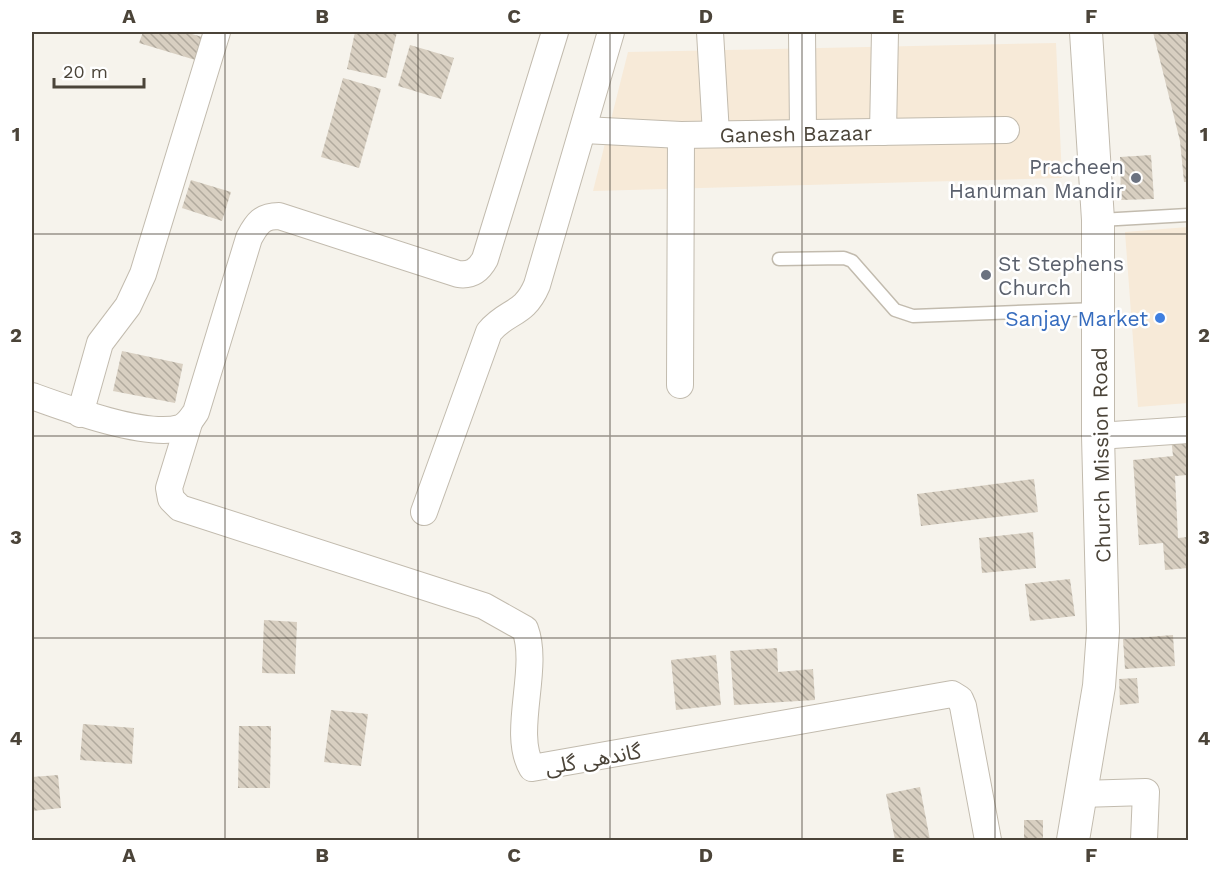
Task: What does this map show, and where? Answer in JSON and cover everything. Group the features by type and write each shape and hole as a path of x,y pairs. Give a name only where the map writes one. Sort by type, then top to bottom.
{"street":[{"path":"80,414 100,343 128,306 143,274 217,32"},
{"path":"32,396 80,414 163,430 180,428 189,423 196,412 249,238 261,219 279,216 458,274 470,273 481,266 555,32"},
{"path":"424,512 489,332 497,323 526,306 531,300 584,130 611,32"},
{"path":"710,32 716,134"},
{"path":"802,32 802,132"},
{"path":"883,132 885,32"},
{"name":"Church Mission Road","path":"1073,840 1099,686 1103,631 1098,436 1098,220 1086,32"},
{"name":"Ganesh Bazaar","path":"584,130 681,135 1006,130"},
{"path":"680,385 681,135"},
{"name":"گاندھی گلی","path":"189,423 169,488 171,499 180,508 484,606 525,628 529,647 525,747 532,768 952,694 960,699 963,706 988,840"},
{"path":"1098,436 1188,430"},
{"path":"1081,794 1146,792 1144,840"}],"lane":[{"path":"1098,220 1188,215"},
{"path":"779,259 844,258 852,261 895,310 904,315 921,317 1098,309"}],"shaded area":[{"path":"1056,43 1062,178 593,191 628,52"},
{"name":"Sanjay Market","path":"1188,227 1188,403 1138,407 1125,232"}],"building":[{"path":"143,32 185,32 209,39 202,62 139,43"},
{"path":"355,32 397,32 386,78 347,69"},
{"path":"1153,32 1188,32 1188,182 1184,182 1180,141"},
{"path":"410,45 454,58 441,99 398,86"},
{"path":"343,78 381,89 359,168 321,157"},
{"name":"Pracheen Hanuman Mandir","path":"1151,155 1154,199 1121,200 1120,157"},
{"path":"191,180 231,192 222,221 182,208"},
{"path":"122,351 183,364 175,403 113,391"},
{"path":"1188,436 1188,475 1175,476 1178,538 1188,537 1188,568 1165,570 1163,543 1139,545 1133,460 1173,456 1171,437"},
{"path":"1034,479 1038,512 921,526 917,494"},
{"path":"1033,532 1036,568 982,573 979,538"},
{"path":"1070,579 1075,616 1030,621 1025,584"},
{"path":"264,620 297,622 295,674 262,673"},
{"path":"1173,635 1175,666 1125,669 1123,639"},
{"path":"777,648 778,672 813,669 815,700 734,705 730,651"},
{"path":"716,655 721,705 676,710 671,660"},
{"path":"1137,678 1139,703 1120,705 1119,679"},
{"path":"331,710 368,714 361,766 324,762"},
{"path":"83,724 134,728 132,764 80,760"},
{"path":"239,726 271,726 270,788 238,788"},
{"path":"58,775 61,808 32,811 32,777"},
{"path":"920,787 930,840 895,840 886,794"},
{"path":"1024,820 1043,820 1043,840 1024,840"}],"place":[{"name":"Pracheen Hanuman Mandir","path":"1136,178"},
{"name":"St Stephens Church","path":"986,275"},
{"name":"Sanjay Market","path":"1160,318"}]}
